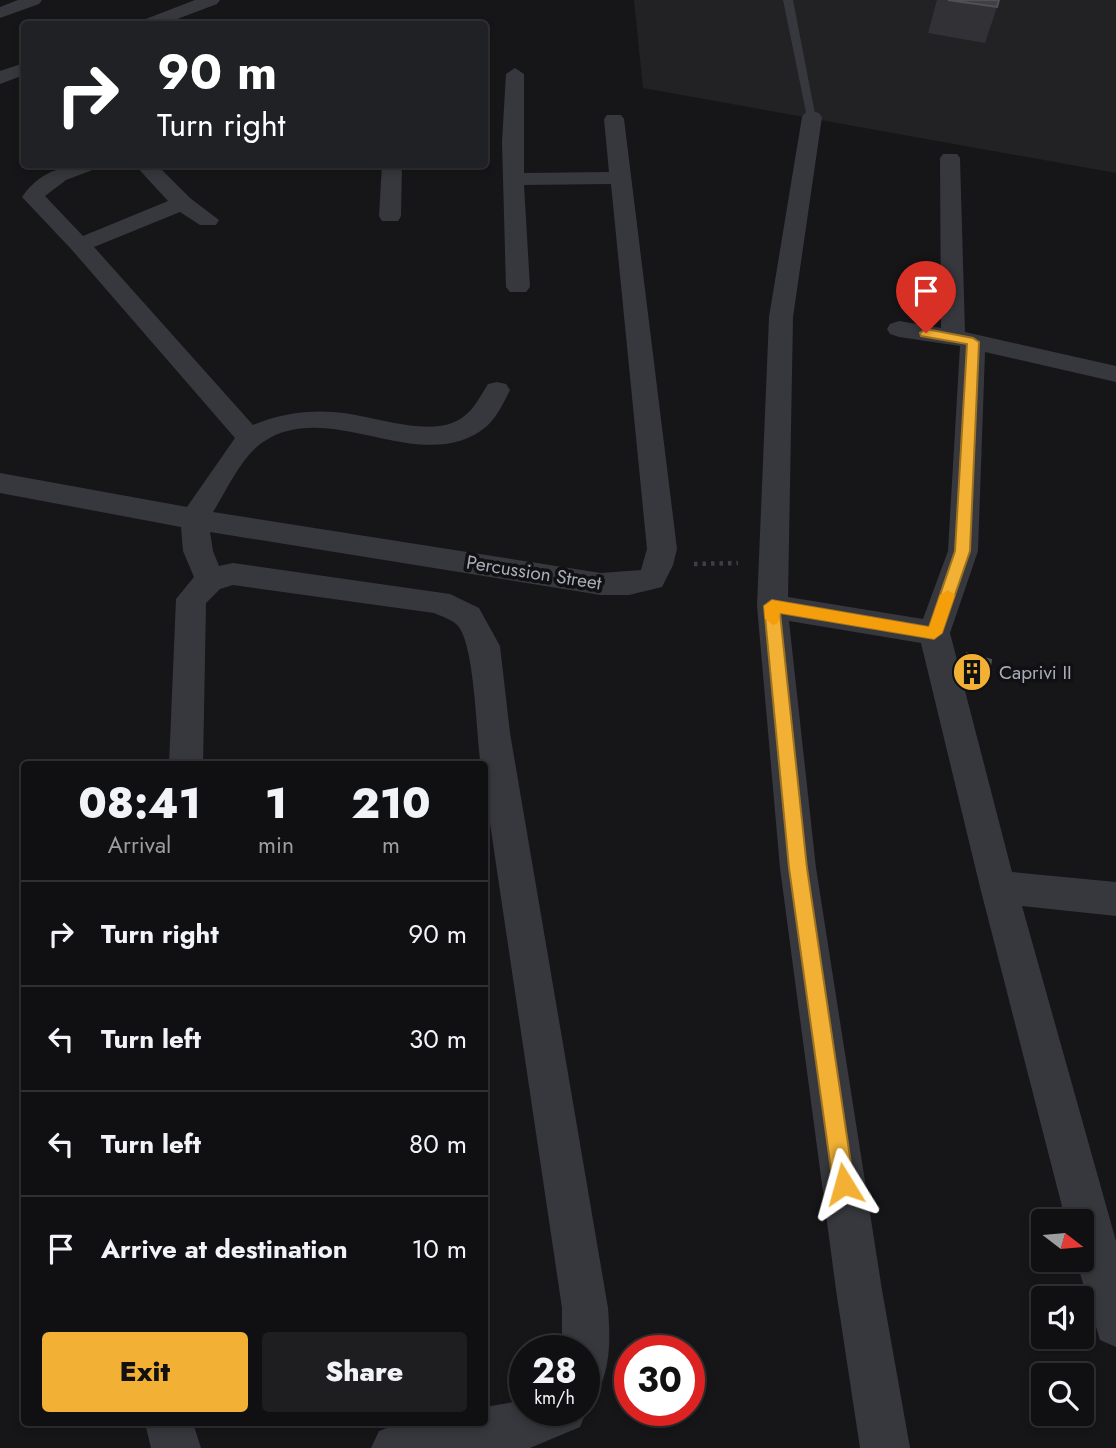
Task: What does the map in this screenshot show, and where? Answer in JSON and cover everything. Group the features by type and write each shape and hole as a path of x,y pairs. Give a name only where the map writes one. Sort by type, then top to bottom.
{"street":[{"path":"0,13 28,1"},
{"path":"160,21 212,6"},
{"path":"0,78 21,70"},
{"path":"515,74 505,142 515,179 518,287"},
{"path":"812,117 781,317 772,606 798,868 859,1290 886,1448"},
{"path":"614,119 662,549 658,565"},
{"path":"950,158 963,340 962,551 934,633 998,887 1116,1324"},
{"path":"80,168 54,178 39,188 33,197 80,245 250,438"},
{"path":"148,168 182,203 208,220"},
{"path":"390,216 392,168"},
{"path":"515,179 621,178"},
{"path":"80,245 182,203"},
{"path":"899,328 1116,374"},
{"path":"186,761 191,599 204,566 194,519 250,438 273,426 292,421 327,419 401,433 448,434 475,423 488,408 497,390"},
{"name":"Percussion Street","path":"0,483 194,519 601,584 629,584 651,579 658,565"},
{"path":"204,566 233,574 439,602 468,616 484,646 493,733 585,1308 587,1335"},
{"path":"772,606 934,633"},
{"path":"998,887 1116,898"},
{"path":"170,1426 176,1448"},
{"path":"396,1448 517,1426"}],"lane":[{"path":"788,0 812,117"}],"path":[{"path":"658,565 774,562"}],"shaded area":[{"path":"634,0 1116,0 1116,173 643,88"}],"building":[{"path":"948,0 999,0 997,7"},
{"path":"967,653 991,660 989,672 964,664"}],"slow traffic":[{"path":"773,619 772,606 934,633 948,595"}],"place":[{"name":"Caprivi II","path":"972,672"}],"route":[{"path":"844,1184 798,868 772,606 934,633 962,551 973,342 926,333"}]}
